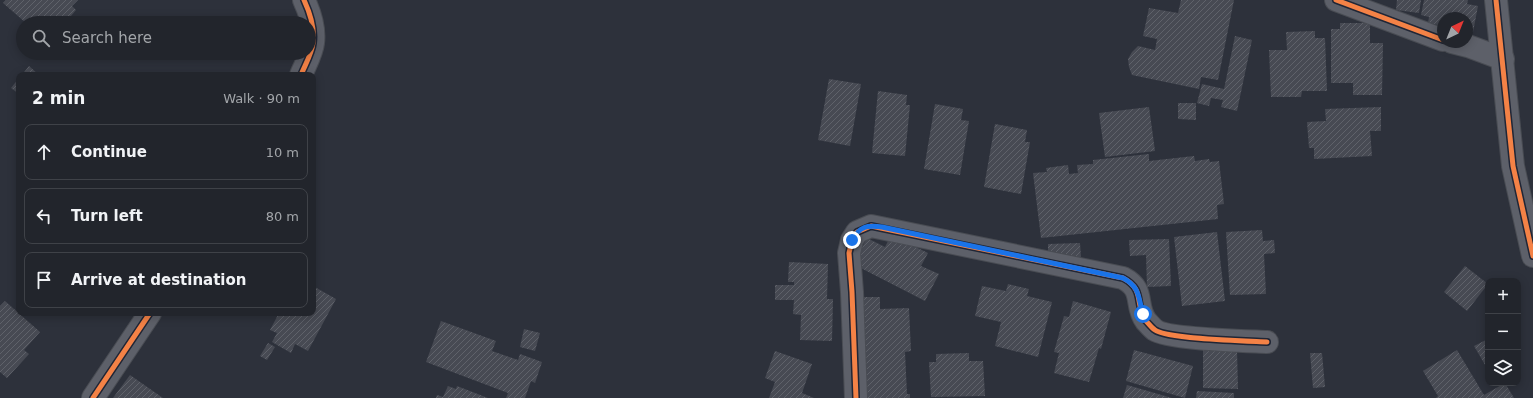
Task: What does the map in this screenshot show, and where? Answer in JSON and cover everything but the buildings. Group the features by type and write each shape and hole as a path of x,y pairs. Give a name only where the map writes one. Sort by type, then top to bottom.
{"street":[{"path":"304,0 310,16"},
{"path":"1336,0 1437,38"},
{"path":"1496,0 1512,166 1533,256"},
{"path":"1470,48 1502,59"},
{"path":"302,72 307,60"},
{"path":"856,398 849,253 852,240 857,232 871,226 1123,278 1131,283 1136,290 1146,321 1155,330 1173,335 1267,342"},
{"path":"93,398 148,316"}],"cycle path":[{"path":"304,0 310,16"},
{"path":"1336,0 1437,38"},
{"path":"1496,0 1513,166 1533,256"},
{"path":"302,72 308,60"},
{"path":"856,398 849,253 852,240 857,232 871,226 1123,278 1135,288 1143,315 1146,321 1155,330 1175,336 1267,342"},
{"path":"93,398 148,316"}],"route":[{"path":"852,240 857,232 863,228 871,226 882,227 1123,278 1131,283 1136,290 1143,314"}]}
